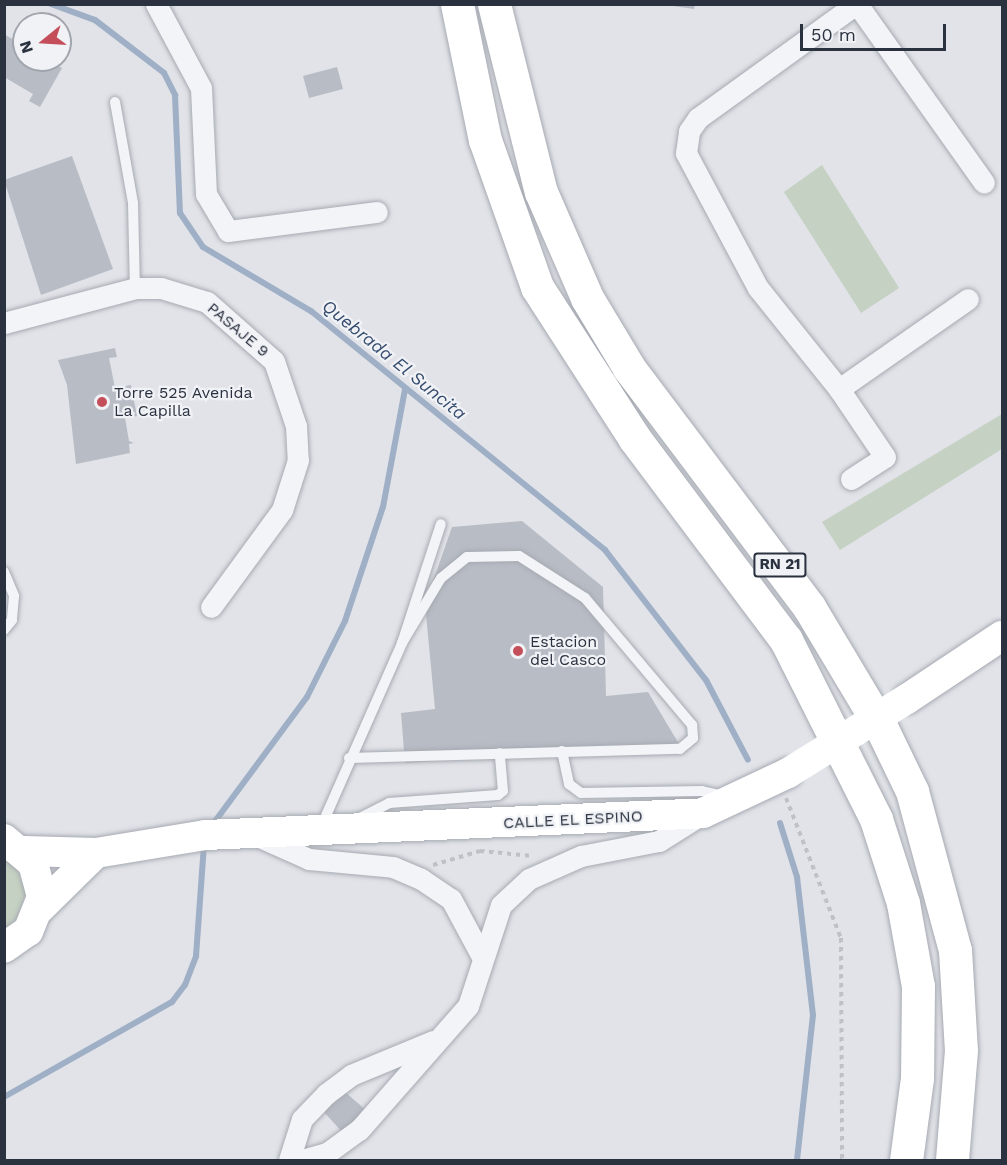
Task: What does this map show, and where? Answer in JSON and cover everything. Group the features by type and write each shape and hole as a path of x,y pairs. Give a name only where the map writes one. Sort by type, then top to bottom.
{"highway":[{"name":"RN 21","path":"457,4 485,140 537,287 628,430 786,640 876,819 903,903 918,986 917,1078 906,1161"},
{"name":"RN 21","path":"494,4 532,165 587,298 629,368 809,607 882,729 912,791 955,950 962,1050 952,1161"}],"street":[{"path":"156,4 201,88 206,194 228,231 377,212"},
{"path":"851,479 885,457 839,389 758,288 686,153 689,131 698,118 856,4 984,183"},
{"name":"PASAJE 9","path":"4,323 135,288 161,288 207,302 245,331 274,361 296,426 298,460 282,510 210,607"},
{"path":"839,389 968,299"},
{"name":"CALLE EL ESPINO","path":"11,843 96,853 169,838 703,813 739,800 783,776 907,699 1002,636"},
{"path":"302,1161 327,1153 359,1130 434,1041 468,1006 482,954 501,905 554,865 659,841 703,813"},
{"path":"254,835 309,859 393,867 421,879 451,899 482,954"},
{"path":"11,843 40,879 40,908"},
{"path":"4,948 25,935 40,908 96,853"},
{"path":"289,1161 302,1119 326,1094 351,1075 434,1041"}],"lane":[{"path":"115,102 133,203 135,288"},
{"path":"402,643 441,524"},
{"path":"332,830 349,758 402,643 441,578 467,557 519,556 585,598 692,725 693,738 680,749 349,758"},
{"path":"4,572 14,596 12,620 4,630"},
{"path":"561,751 569,784 581,793 702,791 739,800"},
{"path":"332,830 389,803 498,795 503,791 500,753"}],"path":[{"path":"783,776 841,938 842,1161"},
{"path":"421,879 442,860 480,851 529,855 554,865"}],"green space":[{"path":"822,165 899,288 861,313 784,192"},
{"path":"1002,414 1002,449 840,550 822,522"},
{"path":"4,857 17,868 26,893 17,919 5,929"}],"building":[{"path":"659,4 695,4 694,9"},
{"path":"4,34 12,39 12,72 60,72 40,107 29,101 33,94 4,77"},
{"path":"337,67 343,89 309,98 303,76"},
{"path":"72,156 113,269 41,295 4,180"},
{"name":"Torre 525 Avenida La Capilla","path":"115,348 117,357 109,358 115,388 131,385 137,416 125,418 129,441 134,443 129,444 130,453 76,464 67,385 58,360"},
{"name":"Estacion del Casco","path":"522,521 603,587 606,696 648,692 679,744 405,763 401,713 435,709 425,604 452,527"},
{"path":"344,1091 368,1112 344,1134 323,1111"}],"waterway":[{"name":"Quebrada El Suncita","path":"51,4 95,20 164,73 175,95 180,213 203,247 311,311 605,550 706,680 748,760"},
{"path":"213,824 307,697 345,621 383,507 405,390"},
{"name":"Quebrada El Suncita","path":"780,823 797,877 813,1015 797,1160"},
{"path":"4,1097 172,1002 185,985 196,956 204,844"}],"place":[{"name":"Torre 525 Avenida La Capilla","path":"102,402"},
{"name":"Estacion del Casco","path":"518,651"}]}
